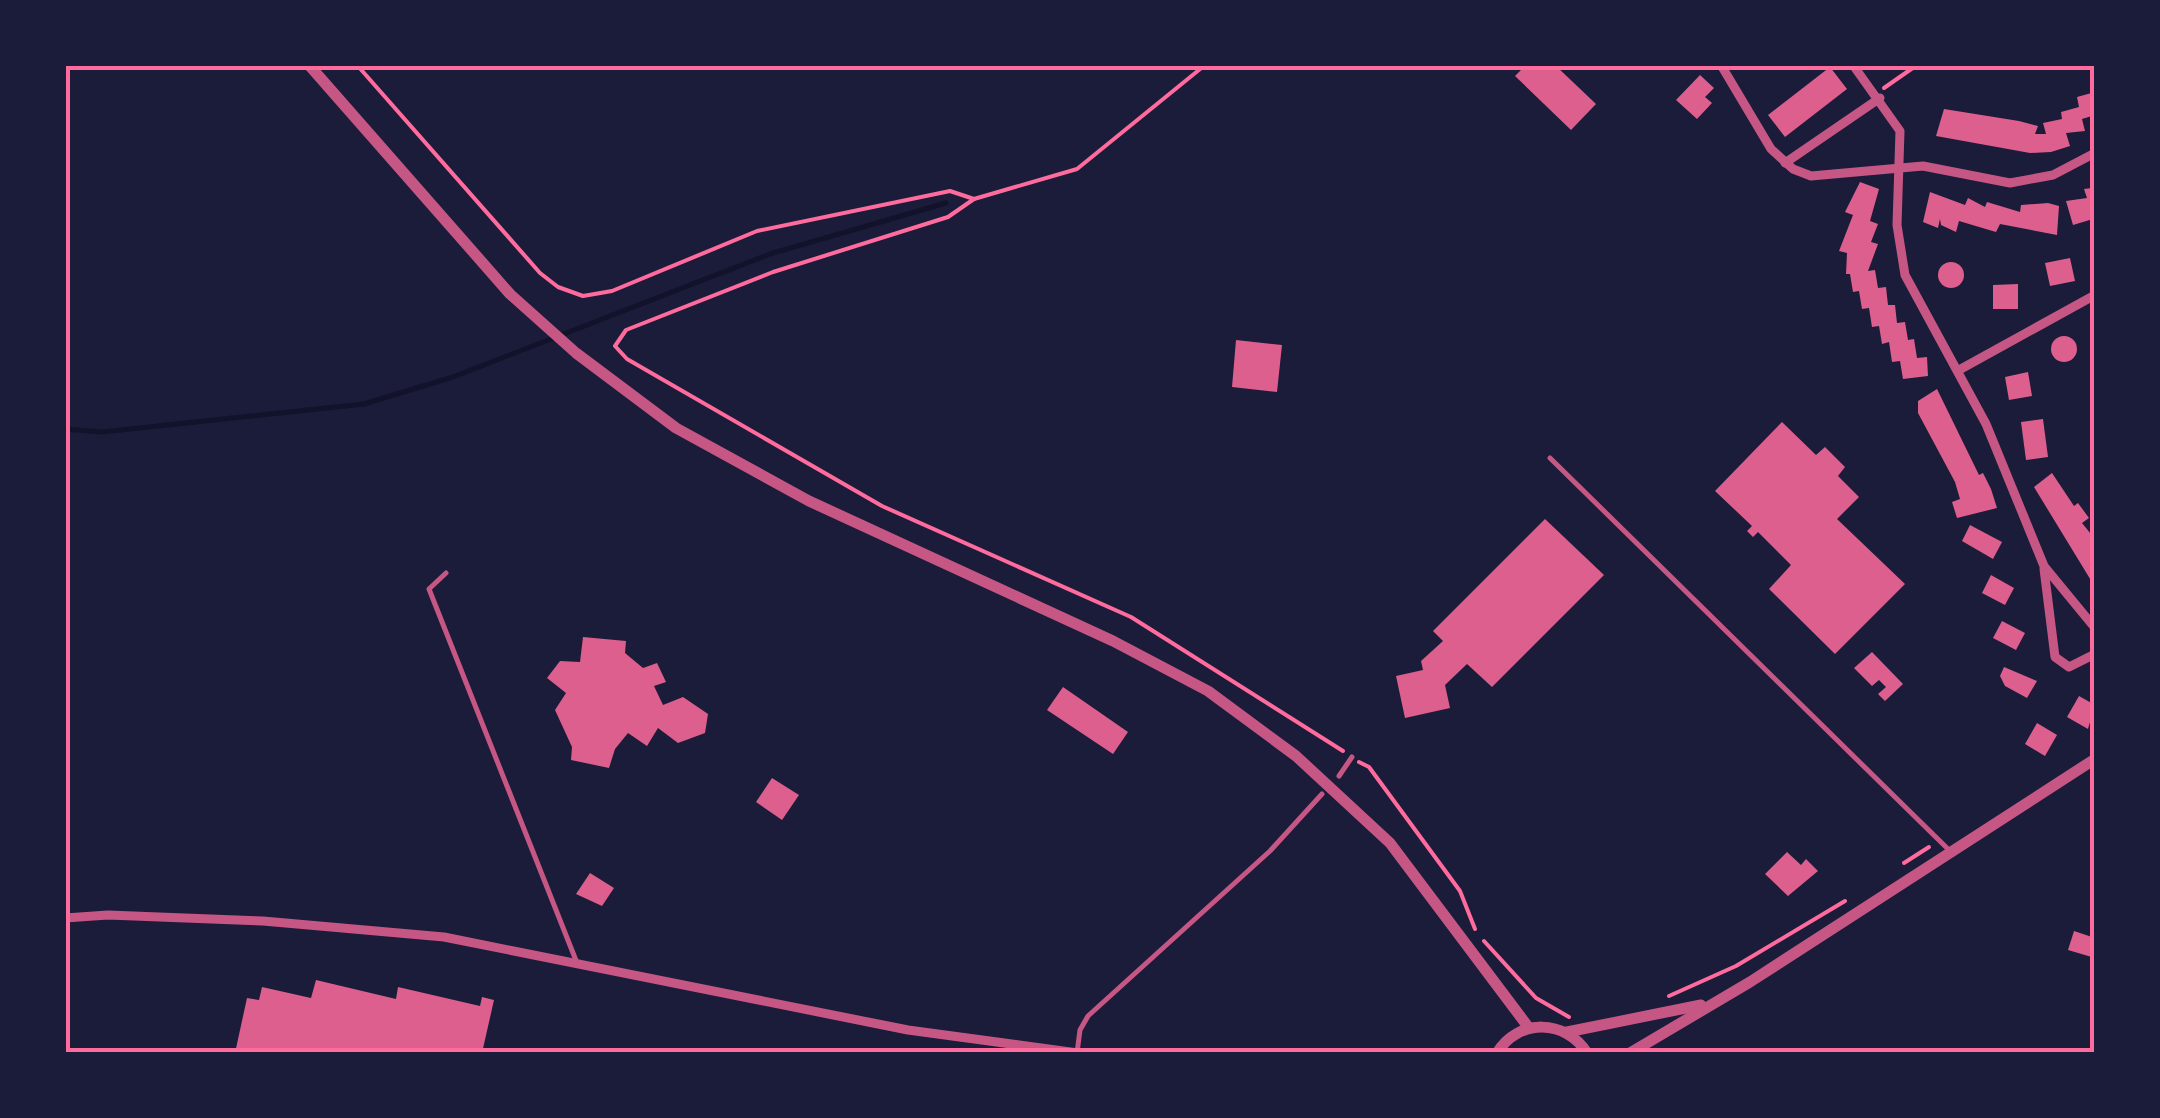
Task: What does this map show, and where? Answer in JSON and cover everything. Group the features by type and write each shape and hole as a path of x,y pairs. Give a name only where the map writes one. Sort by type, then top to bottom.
{"street":[{"path":"309,65 457,236 543,325 676,428 734,463 956,572 1113,641 1208,691 1317,774 1390,843 1529,1028"},
{"path":"1721,65 1765,142 1785,163 1820,177 1923,166 1984,181 2018,182 2053,174 2095,153"},
{"path":"1854,65 1900,131 1896,226 1905,275 1959,370 2012,480 2044,566 2054,658 2070,667 2095,654"},
{"path":"1785,163 1878,96"},
{"path":"1959,370 2095,295"},
{"path":"2044,566 2095,628"},
{"path":"1630,1053 2095,759"},
{"path":"65,918 108,915 391,929 577,962 908,1030 1078,1053"},
{"path":"1497,1053 1512,1035 1529,1028 1567,1032 1710,1003"},
{"path":"1567,1032 1587,1053"}],"lane":[{"path":"1550,458 1950,851"},
{"path":"446,573 429,588 577,962"},
{"path":"1339,776 1352,757"},
{"path":"1078,1053 1080,1030 1088,1016 1270,851 1322,794"}],"path":[{"path":"357,65 540,273 558,287 584,296 612,291 758,231 950,191 974,198"},
{"path":"615,346 626,330 773,272 948,217 974,198 1078,169 1205,65"},
{"path":"1878,96 1917,65"},
{"path":"1897,868 1939,840"},
{"path":"1663,998 1736,966 1854,896"},
{"path":"1442,910 1458,913 1546,1006 1575,1019"}],"building":[{"path":"1526,65 1555,65 1596,104 1571,130 1515,76"},
{"path":"1830,67 1847,89 1785,137 1768,115"},
{"path":"1700,75 1714,88 1705,97 1712,103 1697,119 1676,100"},
{"path":"2095,92 2095,115 2082,119 2085,131 2066,133 2070,146 2051,152 2030,153 1936,136 1944,109 2019,121 2038,126 2035,134 2046,134 2043,123 2062,119 2061,112 2079,107 2077,97"},
{"path":"1860,182 1879,189 1870,221 1878,224 1871,242 1878,244 1868,271 1875,270 1878,288 1886,287 1888,305 1895,305 1897,323 1905,322 1908,340 1914,339 1917,358 1927,357 1928,376 1903,379 1900,361 1892,362 1889,342 1882,344 1879,326 1872,327 1869,308 1862,309 1859,291 1853,292 1850,274 1846,274 1847,253 1839,251 1853,215 1845,212"},
{"path":"2092,188 2093,219 2073,225 2066,201 2087,198 2084,189"},
{"path":"1930,192 1965,205 1968,198 1985,207 1987,202 2020,212 2021,205 2059,206 2057,235 2000,224 1996,232 1959,221 1956,232 1941,225 1940,219 1938,228 1923,222"},
{"path":"2070,258 2075,281 2050,286 2045,263"},
{"path":"1951,262 1961,265 1961,285 1951,288 1941,285 1938,275 1941,265"},
{"path":"2018,284 2018,309 1993,309 1993,285"},
{"path":"2064,336 2073,340 2077,349 2073,358 2064,362 2055,358 2051,349 2055,340"},
{"path":"1236,340 1282,345 1277,392 1232,387"},
{"path":"2028,372 2032,396 2009,400 2005,377"},
{"path":"1937,389 1979,475 1983,473 1997,508 1957,518 1952,502 1960,499 1955,482 1918,413 1918,401"},
{"path":"2043,419 2048,457 2026,460 2021,422"},
{"path":"1782,422 1816,455 1825,447 1845,467 1838,476 1859,497 1837,519 1905,584 1835,654 1769,589 1791,565 1758,532 1753,537 1747,531 1752,526 1715,491"},
{"path":"2052,473 2074,506 2078,503 2089,518 2082,523 2095,539 2095,587 2034,487"},
{"path":"1545,519 1604,575 1492,687 1467,664 1445,685 1450,708 1405,718 1396,676 1423,670 1421,661 1443,641 1433,631"},
{"path":"1970,525 2002,542 1993,559 1962,541"},
{"path":"1991,575 2014,588 2005,605 1982,593"},
{"path":"2002,621 2025,633 2016,650 1993,638"},
{"path":"583,637 626,641 625,653 643,668 657,663 666,682 654,686 663,705 683,697 708,714 705,733 678,743 658,728 647,746 628,733 615,749 609,768 571,760 572,747 555,710 566,693 547,678 560,661 580,662"},
{"path":"1872,652 1903,684 1885,701 1878,694 1886,687 1879,680 1872,686 1854,668"},
{"path":"2004,667 2037,681 2027,698 2005,686 2000,676"},
{"path":"1063,687 1128,732 1113,754 1047,710"},
{"path":"2079,696 2095,705 2088,729 2067,717"},
{"path":"2037,723 2057,735 2045,756 2025,744"},
{"path":"772,778 799,795 782,820 756,802"},
{"path":"1787,852 1801,865 1806,859 1818,871 1788,896 1765,874"},
{"path":"590,873 614,888 602,906 576,894"},
{"path":"2074,931 2095,938 2095,958 2068,950"},
{"path":"316,980 396,999 398,987 480,1006 482,997 494,1000 482,1053 235,1053 247,998 259,1000 262,987 311,998"}],"waterway":[{"path":"65,429 102,432 364,404 453,377 770,254 946,203"}]}
